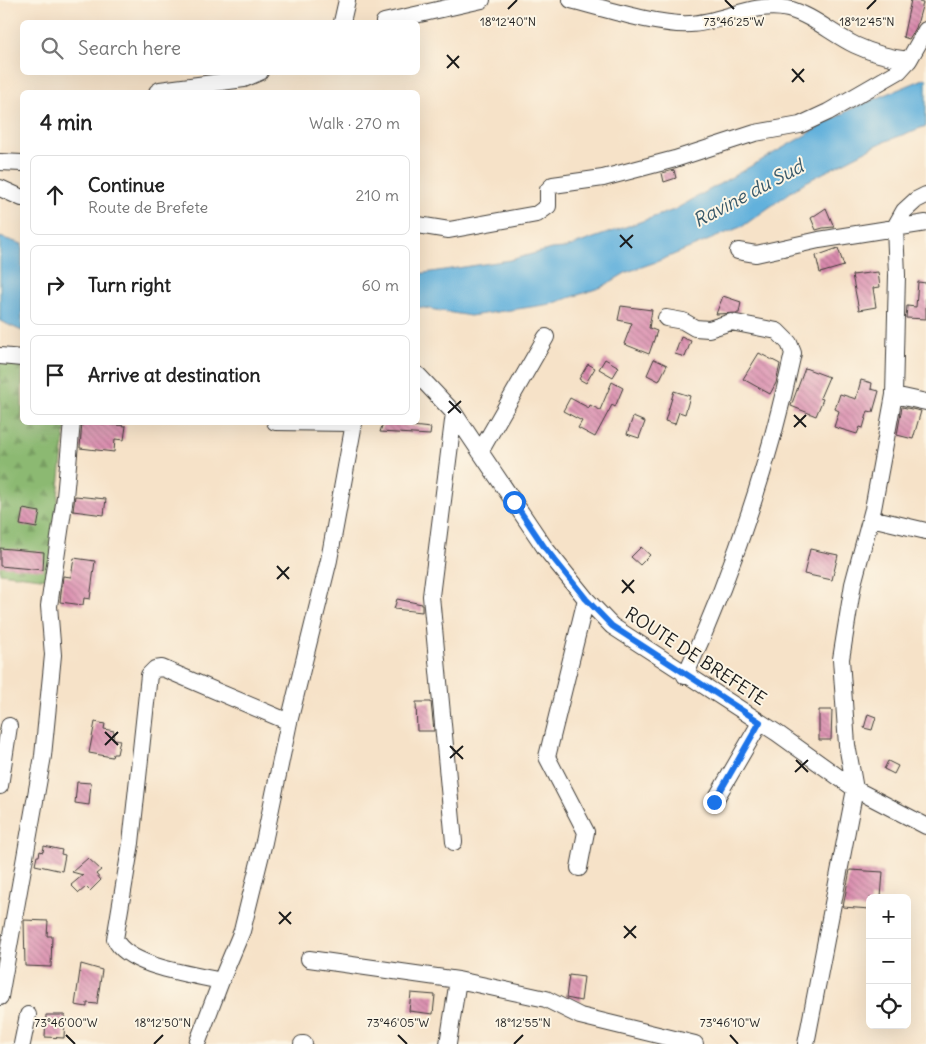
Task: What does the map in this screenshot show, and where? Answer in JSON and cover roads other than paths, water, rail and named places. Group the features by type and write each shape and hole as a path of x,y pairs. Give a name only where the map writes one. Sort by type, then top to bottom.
{"street":[{"path":"342,20 347,0"},
{"path":"393,20 482,0"},
{"path":"571,0 667,22 690,24 758,9 786,8 808,17 855,45 889,58 909,60"},
{"path":"420,225 449,230 537,214 548,206 548,190 553,185 612,176 675,159 756,133 800,125 828,112 899,71 909,60 926,30"},
{"path":"160,90 244,79 253,75"},
{"path":"0,162 20,163"},
{"path":"0,188 20,197"},
{"path":"806,1044 855,789 847,745 841,659 853,584 871,518 894,395 897,275 895,227 904,212 916,200 926,195"},
{"path":"738,251 756,254 895,227 926,223"},
{"path":"666,318 683,321 695,328 709,329 731,322 778,331 789,344 793,353 756,496 715,610 685,676"},
{"path":"480,452 546,337"},
{"path":"0,356 20,358"},
{"name":"ROUTE DE BREFETE","path":"420,377 454,413 545,548 586,599 612,626 685,676 760,722 855,789 926,826"},
{"path":"894,395 926,402"},
{"path":"454,413 431,596 454,842"},
{"path":"0,997 43,756 53,655 49,606 66,497 72,425"},
{"path":"197,1044 242,931 264,842 289,722 330,560 354,425"},
{"path":"871,518 926,531"},
{"path":"579,868 586,832 547,757 586,599"},
{"path":"221,981 142,961 119,948 115,939 131,844 149,675 155,669 162,668 289,722"},
{"path":"714,802 760,722"},
{"path":"0,786 9,726"},
{"path":"309,959 458,980 546,999 580,1016 695,1044"},
{"path":"448,1044 458,980"},
{"path":"22,1044 28,1015"}],"water":[{"name":"Ravine du Sud","path":"926,78 926,126 881,143 802,184 743,226 627,272 602,287 551,304 470,316 420,307 420,274 510,260 551,249 565,248 674,210 851,109"},
{"path":"0,237 20,243 20,330 0,321"}]}
